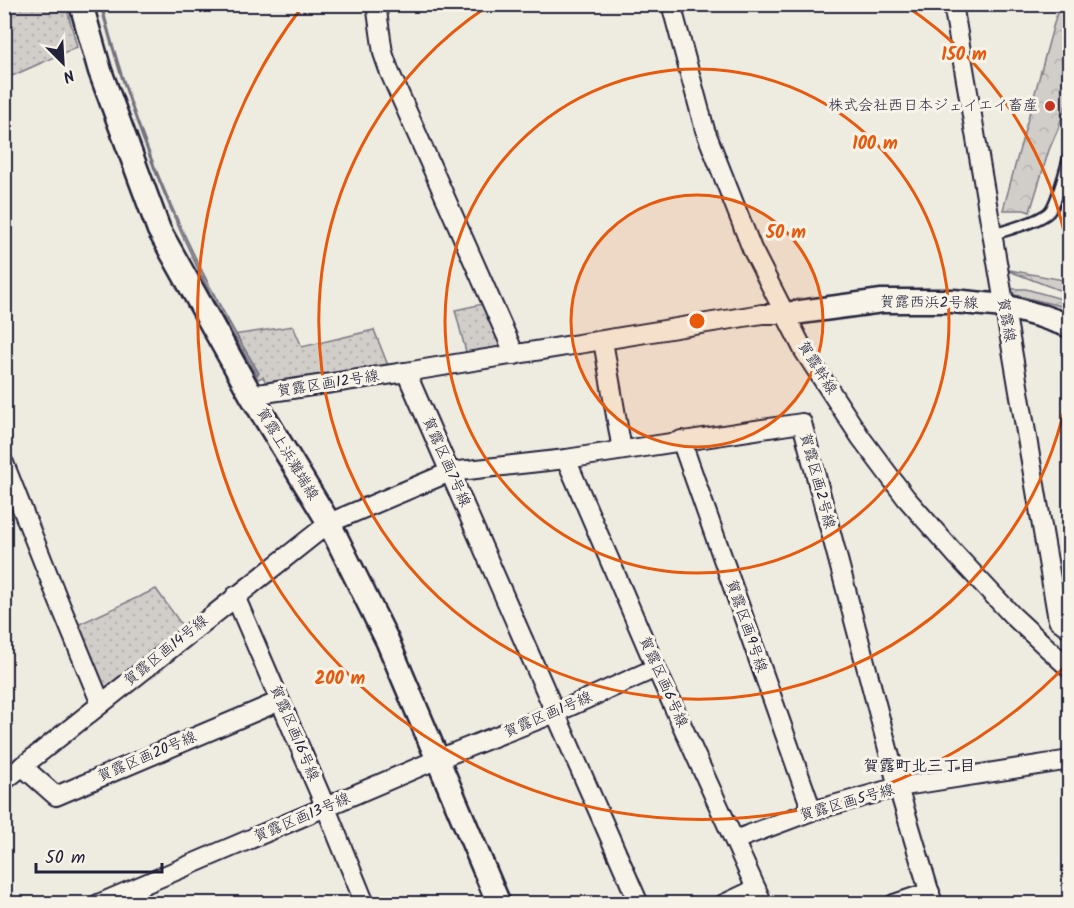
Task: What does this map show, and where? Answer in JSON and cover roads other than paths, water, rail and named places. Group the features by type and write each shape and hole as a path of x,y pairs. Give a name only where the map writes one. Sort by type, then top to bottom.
{"street":[{"name":"賀露上浜灘端線","path":"81,4 100,71 159,230 250,395 328,522 387,640 499,903"},
{"path":"376,4 383,53 390,73 515,356"},
{"name":"賀露幹線","path":"670,4 705,130 752,249 804,351 861,438 906,498 1012,615 1070,669"},
{"name":"賀露線","path":"953,4 1058,620 1070,629"},
{"name":"賀露西浜2号線","path":"786,314 882,301 953,301 1004,306 1070,327"},
{"path":"406,372 762,314 786,314"},
{"path":"603,341 622,450"},
{"name":"賀露区画12号線","path":"250,395 406,372"},
{"name":"賀露区画7号線","path":"406,372 639,903"},
{"name":"賀露区画2号線","path":"328,522 450,472 566,459 802,423 898,787 932,898"},
{"name":"賀露区画9号線","path":"681,441 812,811"},
{"name":"賀露区画6号線","path":"566,459 656,668 759,896"},
{"path":"4,463 101,704"},
{"name":"賀露区画14号線","path":"4,781 328,522"},
{"name":"賀露区画16号線","path":"235,596 365,903"},
{"name":"賀露区画1号線","path":"438,759 555,713 656,668"},
{"name":"賀露区画20号線","path":"22,766 56,796 280,702"},
{"name":"賀露区画13号線","path":"98,903 438,759"},
{"name":"賀露区画5号線","path":"735,840 812,811 898,787 1070,760"},
{"path":"724,903 759,896"},
{"path":"894,903 932,898"}],"lane":[{"path":"992,235 1040,218 1047,213 1053,206 1070,154"}],"water":[{"path":"100,5 102,5 131,101 167,195 210,286 259,373 257,375 211,295 162,189 122,80"}],"place":[{"name":"株式会社西日本ジェイエイ畜産","path":"1050,106"}],"district":[{"name":"賀露町北三丁目","path":"919,766"}]}
